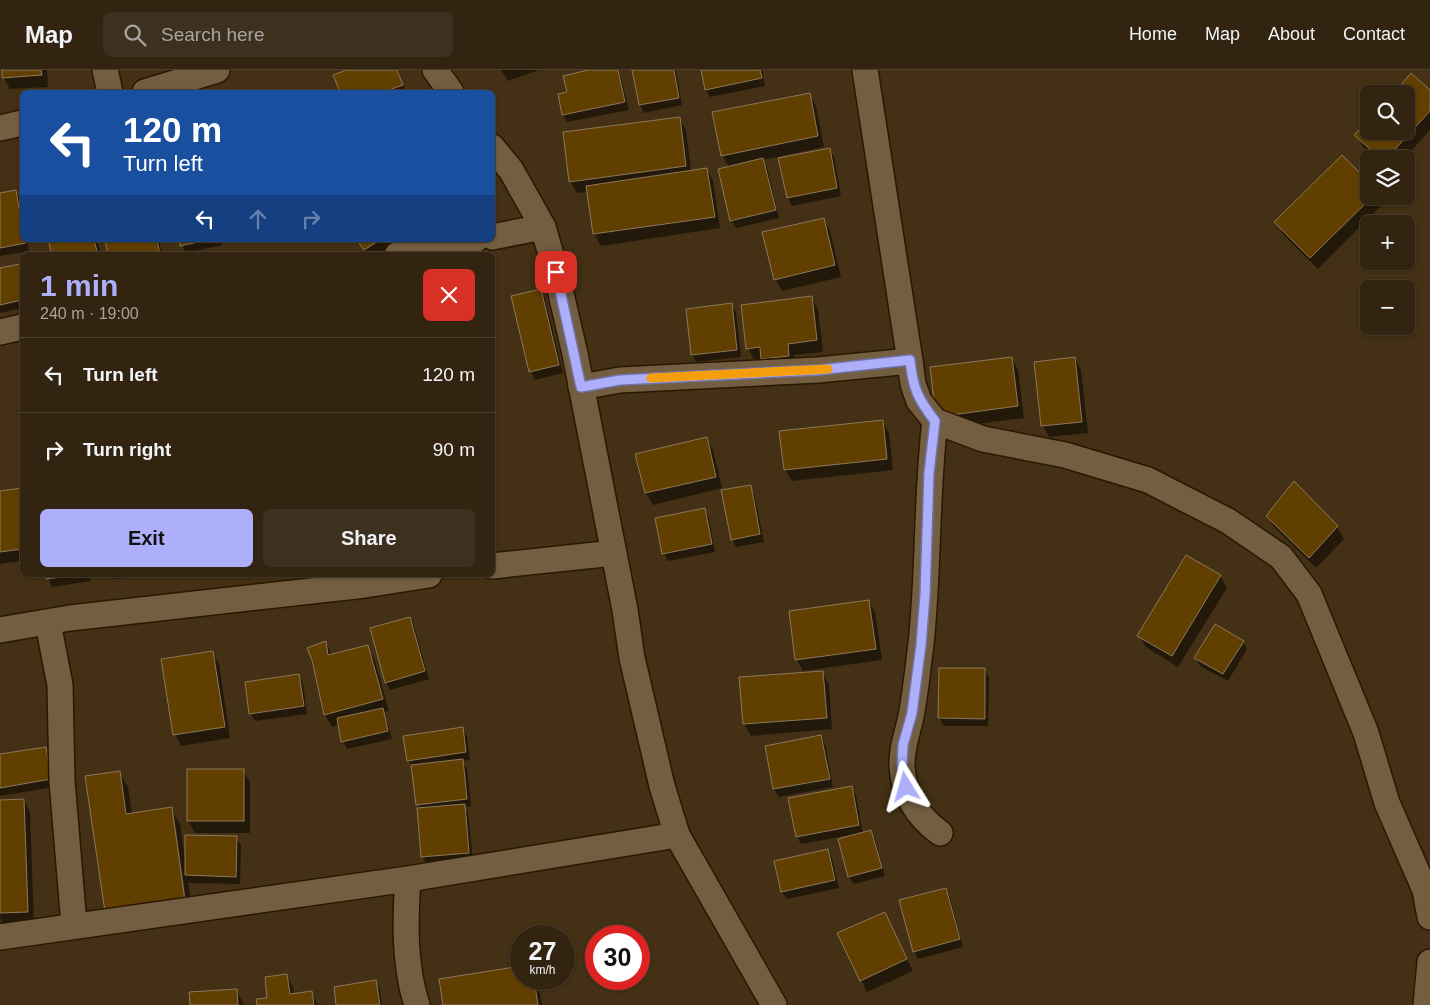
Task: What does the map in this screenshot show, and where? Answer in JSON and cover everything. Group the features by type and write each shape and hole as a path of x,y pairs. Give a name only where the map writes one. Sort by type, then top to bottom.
{"street":[{"path":"105,70 110,90"},
{"path":"152,90 217,70"},
{"path":"435,70 450,90"},
{"path":"865,70 913,384 919,401 935,421 983,439 1065,455 1148,480 1228,520 1281,557 1309,594 1366,733 1387,803 1425,890 1430,916"},
{"path":"0,128 20,123"},
{"path":"495,150 512,170 543,227 556,272 614,553 632,658 662,786 677,835 774,1005"},
{"path":"495,236 543,227"},
{"path":"413,252 465,242"},
{"path":"0,332 20,327"},
{"path":"581,387 620,380 818,370 910,360"},
{"path":"935,421 929,473 922,628 912,713 903,745 902,767 912,804 927,824 940,833"},
{"path":"495,566 614,553"},
{"path":"0,630 70,618 365,585 416,577"},
{"path":"48,623 60,686 62,781 74,925"},
{"path":"0,937 74,925 408,880 677,835"},
{"path":"408,880 406,916 407,953 417,1005"},
{"path":"1426,1005 1430,962"}],"building":[{"path":"2,70 41,70 42,75 2,78"},
{"path":"346,70 397,70 403,85 389,90 339,90 333,75"},
{"path":"588,70 618,70 625,102 562,115 558,94 567,92 563,76"},
{"path":"632,70 674,70 679,98 639,105"},
{"path":"701,70 760,70 762,78 705,90"},
{"path":"1411,73 1430,90 1430,111 1415,127 1415,85 1401,85"},
{"path":"810,93 818,136 721,156 712,112"},
{"path":"680,117 686,166 569,182 563,132"},
{"path":"1360,129 1360,140 1403,140 1394,150 1371,150 1354,135"},
{"path":"830,148 837,188 787,198 778,158"},
{"path":"1342,155 1360,173 1360,205 1364,205 1310,258 1274,222"},
{"path":"763,158 776,210 730,221 718,169"},
{"path":"707,168 715,217 593,234 586,186"},
{"path":"16,190 20,214 20,242 26,243 0,248 0,193"},
{"path":"824,218 835,265 774,280 762,232"},
{"path":"49,242 95,242 97,252 51,252"},
{"path":"105,242 157,242 159,252 107,252"},
{"path":"179,242 198,242 180,246"},
{"path":"358,242 377,242 364,250"},
{"path":"20,264 20,300 0,305 0,268"},
{"path":"541,289 559,365 529,372 511,296"},
{"path":"812,296 817,340 788,344 789,356 761,359 760,347 746,349 741,305"},
{"path":"732,303 737,350 691,355 686,309"},
{"path":"1012,357 1018,406 936,417 930,367"},
{"path":"1075,357 1082,422 1041,426 1034,362"},
{"path":"883,420 887,459 784,470 779,431"},
{"path":"707,437 716,477 645,493 635,454"},
{"path":"1294,481 1338,526 1309,558 1266,516"},
{"path":"751,485 760,534 731,540 721,490"},
{"path":"20,488 20,549 0,552 0,491"},
{"path":"705,508 712,544 662,554 655,518"},
{"path":"1186,555 1221,575 1172,656 1137,636"},
{"path":"869,600 876,649 795,660 789,611"},
{"path":"410,617 425,671 385,683 370,628"},
{"path":"1215,624 1244,641 1223,674 1194,658"},
{"path":"326,641 328,655 368,645 383,699 324,715 312,660 307,648"},
{"path":"213,651 225,727 173,735 161,659"},
{"path":"939,668 985,668 985,719 938,718"},
{"path":"823,671 827,718 743,724 739,677"},
{"path":"299,674 304,706 249,714 245,682"},
{"path":"383,708 388,731 341,742 337,718"},
{"path":"463,727 466,752 407,761 403,736"},
{"path":"821,735 830,779 773,789 765,746"},
{"path":"46,747 51,779 0,788 0,754"},
{"path":"463,759 467,799 416,805 411,765"},
{"path":"187,769 244,769 244,821 187,821"},
{"path":"120,771 126,814 172,807 185,901 105,912 85,776"},
{"path":"852,786 859,825 796,837 788,798"},
{"path":"24,799 28,912 0,913 0,800"},
{"path":"465,804 469,853 421,857 417,808"},
{"path":"871,830 882,868 848,877 838,839"},
{"path":"185,835 237,836 236,877 185,875"},
{"path":"828,849 835,880 781,892 774,861"},
{"path":"946,888 960,939 913,952 899,900"},
{"path":"885,912 907,959 860,981 837,933"},
{"path":"510,968 510,990 536,990 538,1005 443,1005 439,979"},
{"path":"287,974 290,994 312,991 314,1005 257,1005 256,999 267,998 265,977"},
{"path":"376,980 380,1005 336,1005 334,987"},
{"path":"237,989 238,1005 190,1005 189,992"}],"slow traffic":[{"path":"651,378 828,369"}],"route":[{"path":"556,272 581,387 620,380 818,370 910,360 913,384 919,401 935,421 929,473 925,595 921,645 912,713 903,745 902,767 906,787"}]}
